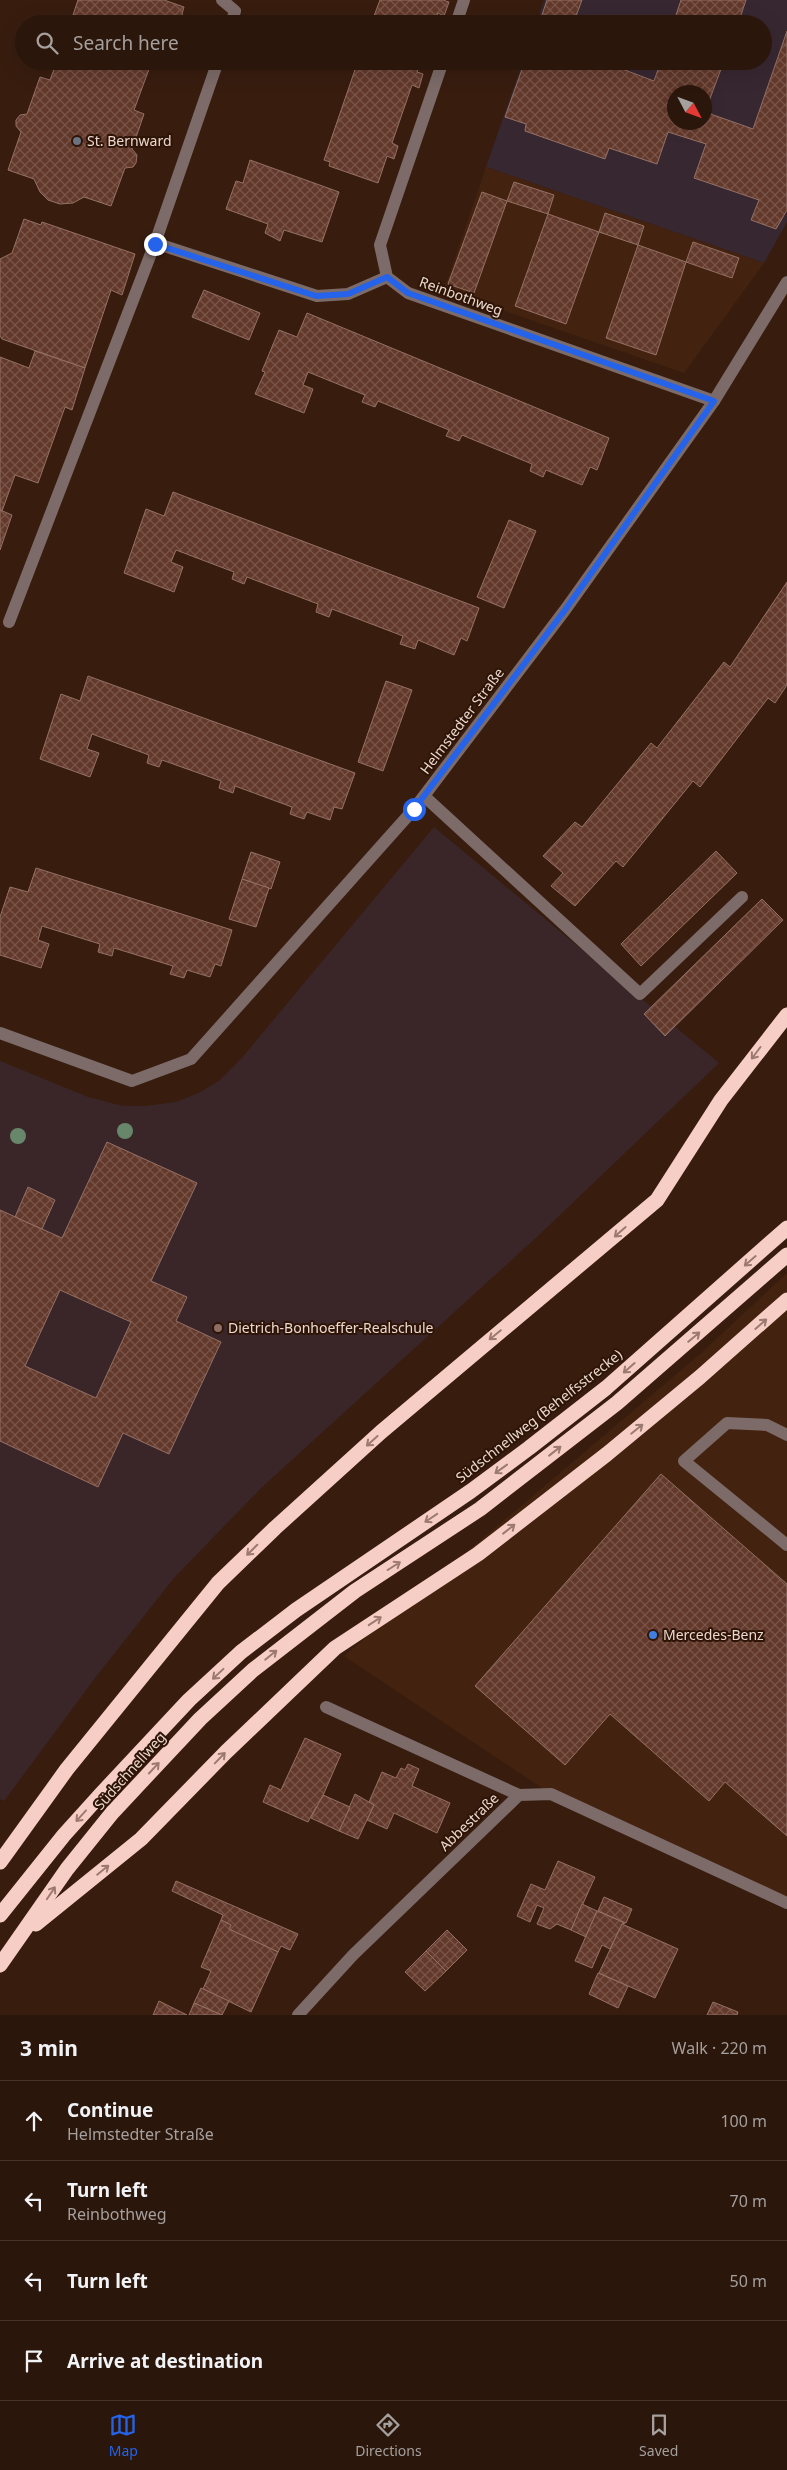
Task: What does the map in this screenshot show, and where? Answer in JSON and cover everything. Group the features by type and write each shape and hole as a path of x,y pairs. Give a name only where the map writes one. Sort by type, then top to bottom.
{"highway":[{"path":"0,1862 66,1769 218,1583 274,1528 381,1432 657,1200 721,1100 787,1015"},
{"name":"Südschnellweg (Behelfsstrecke)","path":"296,1610 471,1491 537,1442 606,1388 787,1228"},
{"name":"Südschnellweg","path":"0,1965 24,1934 67,1868 112,1813 200,1718 311,1623 495,1498 617,1403 787,1255"},
{"path":"24,1934 142,1839 226,1752 335,1648 478,1554 614,1448 700,1377 787,1300"},
{"name":"Südschnellweg","path":"0,1915 64,1836 189,1700 241,1652 296,1610"}],"street":[{"path":"222,0 235,11 234,15"},
{"path":"459,15 464,0"},
{"path":"9,622 155,244 215,70"},
{"path":"155,244 316,296 348,294 387,277 380,245 440,70"},
{"name":"Reinbothweg","path":"387,277 408,293 714,401"},
{"name":"Helmstedter Straße","path":"0,1033 132,1081 191,1059 424,796 565,610 714,401 787,282"},
{"path":"424,796 640,994 742,897"},
{"path":"787,1435 767,1425 727,1423 684,1461 787,1545"},
{"path":"326,1707 519,1795"},
{"name":"Abbestraße","path":"298,2015 353,1955 519,1795 551,1794 787,1903"}],"shaded area":[{"path":"544,0 787,0 787,222 764,263 486,167 520,70 772,70 772,15 539,15"},
{"path":"486,167 764,263 684,373 444,290"},
{"name":"Dietrich-Bonhoeffer-Realschule","path":"434,827 719,1063 539,1235 260,1489 174,1578 95,1678 4,1801 0,1799 0,1061 88,1097 123,1106 145,1106 176,1102 201,1092 220,1080 241,1059"},
{"path":"787,1273 787,1903 551,1794 344,1656 700,1354"}],"building":[{"path":"78,0 164,0 184,7 183,15 73,15"},
{"path":"380,0 443,0 449,2 444,15 438,13 437,15 374,15"},
{"path":"547,0 582,0 576,15 542,15"},
{"path":"681,0 746,0 741,15 676,15"},
{"path":"787,31 787,210 776,229 751,220 759,200 694,178 706,144 668,132 657,164 609,148 605,159 525,131 526,124 505,117 522,70 625,70 654,81 658,70 721,70 712,93 712,85 667,85 667,130 712,130 712,114 753,129"},
{"name":"St. Bernward","path":"54,70 149,70 134,110 144,114 132,149 137,155 136,163 133,167 125,168 111,206 84,197 73,203 60,204 48,200 40,192 34,179 8,170 21,132 16,126 16,120 20,115 27,114 40,77 50,80"},
{"path":"355,70 418,70 417,72 423,74 419,88 412,85 392,143 398,146 394,159 387,156 378,183 329,166 330,162 324,160"},
{"path":"250,160 339,192 322,242 284,230 280,241 265,233 268,224 226,209 236,181 243,183"},
{"path":"514,182 554,195 548,214 507,201"},
{"path":"482,192 507,201 474,293 448,284"},
{"path":"605,213 644,226 638,245 599,232"},
{"path":"548,214 599,232 566,324 515,306"},
{"path":"24,219 41,225 42,222 135,254 122,295 111,290 85,368 2,339 0,336 0,259 12,253"},
{"path":"693,242 739,258 732,278 686,262"},
{"path":"638,245 686,262 656,355 606,338"},
{"path":"204,290 260,313 249,340 192,317"},
{"path":"307,313 609,438 597,470 590,467 582,485 546,470 543,477 530,471 532,464 462,435 459,441 446,436 449,430 378,401 375,407 362,402 365,395 308,372 303,385 313,389 304,413 255,394 265,372 262,371 279,330 297,337"},
{"path":"35,351 85,368 72,410 65,407 38,483 15,475 2,511 0,510 0,357 29,368"},
{"path":"173,492 479,608 467,641 461,638 454,655 418,640 415,649 400,644 403,636 332,609 329,617 316,612 318,604 247,577 244,584 232,579 234,572 176,550 171,562 183,567 174,592 124,573 146,509 164,516"},
{"path":"0,510 12,515 0,550"},
{"path":"509,520 536,531 504,608 477,597"},
{"path":"787,582 787,685 775,703 768,698 700,787 693,781 623,867 616,861 575,906 551,886 563,873 543,856 575,822 582,827 651,743 657,748 724,662 730,667"},
{"path":"88,676 355,773 342,809 334,807 330,820 307,812 304,819 290,814 292,807 235,786 233,793 219,788 221,781 162,760 159,767 147,763 149,755 92,734 87,749 99,753 90,777 40,759 61,694 80,701"},
{"path":"386,681 412,690 383,771 358,762"},
{"path":"716,851 737,873 641,966 621,944"},
{"path":"251,852 280,862 271,889 242,879"},
{"path":"36,868 232,930 221,966 215,964 210,977 187,970 184,978 170,974 173,966 114,948 112,956 98,952 100,944 42,926 38,940 49,944 41,968 0,955 0,917 10,887 28,892"},
{"path":"242,879 269,888 256,927 229,919"},
{"path":"762,899 783,920 665,1036 644,1014"},
{"path":"107,1142 197,1183 151,1281 187,1297 176,1321 221,1342 169,1454 123,1433 98,1487 0,1441 0,1210 62,1238","holes":["60,1290 131,1322 96,1398 25,1366"]},
{"path":"28,1187 55,1200 42,1229 15,1217"},
{"name":"Mercedes-Benz","path":"661,1474 787,1584 787,1836 725,1782 709,1801 610,1714 565,1765 475,1686"},
{"path":"305,1738 341,1754 318,1807 316,1807 308,1822 263,1802 270,1785 281,1790"},
{"path":"408,1764 419,1769 412,1786 450,1803 437,1833 394,1813 387,1829 367,1820 374,1805 369,1802 382,1772 396,1778 401,1768 405,1770"},
{"path":"355,1794 374,1805 358,1839 339,1831"},
{"path":"323,1795 350,1807 339,1831 311,1818"},
{"path":"558,1861 595,1877 571,1930 557,1924 550,1929 537,1924 544,1908 537,1905 530,1922 517,1916 531,1884 545,1890"},
{"path":"176,1881 298,1934 290,1950 281,1946 278,1952 229,1929 231,1925 221,1920 223,1915 172,1891"},
{"path":"604,1897 632,1909 626,1923 598,1911"},
{"path":"582,1904 597,1911 586,1937 571,1930"},
{"path":"597,1911 625,1923 622,1924 610,1949 602,1945 592,1968 575,1961"},
{"path":"221,1920 231,1925 229,1929 278,1952 251,2012 203,1989 211,1971 201,1967"},
{"path":"622,1924 678,1949 655,1998 599,1973"},
{"path":"447,1930 467,1950 446,1971 426,1951"},
{"path":"426,1951 446,1971 425,1991 405,1972"},
{"path":"598,1973 628,1986 618,2008 589,1994"},
{"path":"201,1988 229,2001 222,2015 194,2003"},
{"path":"159,2001 187,2015 153,2015"},
{"path":"713,2002 738,2012 737,2015 707,2015"},
{"path":"194,2003 222,2015 189,2015"}],"place":[{"name":"St. Bernward","path":"77,141"},
{"name":"Dietrich-Bonhoeffer-Realschule","path":"218,1328"},
{"name":"Mercedes-Benz","path":"653,1635"}],"route":[{"path":"155,244 316,296 348,294 387,277 408,293 714,401 565,610 414,809"}]}
